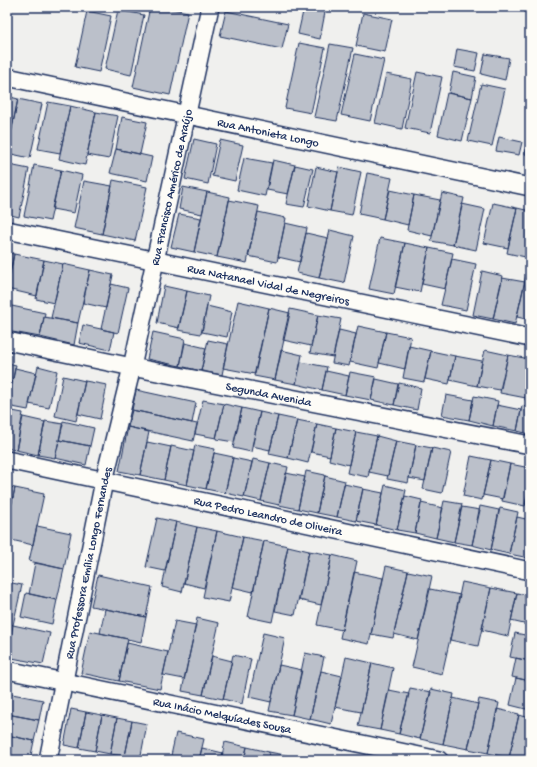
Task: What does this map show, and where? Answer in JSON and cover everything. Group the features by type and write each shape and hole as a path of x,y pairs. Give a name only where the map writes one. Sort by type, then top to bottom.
{"street":[{"name":"Rua Francisco Américo de Araújo","path":"132,367 210,7"},
{"name":"Rua Antonieta Longo","path":"7,77 530,187"},
{"name":"Rua Natanael Vidal de Negreiros","path":"7,230 530,338"},
{"name":"Segunda Avenida","path":"7,341 132,367 530,444"},
{"name":"Rua Professora Emília Longo Fernandes","path":"48,760 104,481 132,367"},
{"name":"Rua Pedro Leandro de Oliveira","path":"7,460 530,571"},
{"name":"Rua Inácio Melquíades Sousa","path":"7,670 439,760"}],"building":[{"path":"150,7 162,7 188,12 170,95 133,87"},
{"path":"304,7 326,7 320,39 298,34"},
{"path":"118,10 144,15 131,75 105,69"},
{"path":"87,11 111,16 99,72 75,67"},
{"path":"226,11 288,24 282,49 220,36"},
{"path":"363,13 392,19 385,52 356,46"},
{"path":"299,43 325,48 311,113 285,108"},
{"path":"330,44 353,48 337,121 314,117"},
{"path":"457,49 479,53 475,71 454,67"},
{"path":"355,54 384,60 370,121 341,115"},
{"path":"485,54 509,58 505,80 481,74"},
{"path":"417,72 442,77 430,133 405,128"},
{"path":"453,72 476,77 472,98 449,93"},
{"path":"386,74 412,79 402,129 375,123"},
{"path":"481,84 505,89 492,146 468,141"},
{"path":"447,93 472,98 462,141 438,135"},
{"path":"7,96 18,99 7,151"},
{"path":"18,99 42,104 30,158 7,153"},
{"path":"48,102 70,106 60,153 38,149"},
{"path":"70,106 96,112 85,165 59,159"},
{"path":"96,112 118,116 109,159 87,155"},
{"path":"122,117 147,122 140,154 116,149"},
{"path":"530,130 530,155 525,154"},
{"path":"499,137 522,142 519,155 496,151"},
{"path":"194,139 216,144 208,184 185,179"},
{"path":"220,140 243,145 235,181 212,176"},
{"path":"116,149 152,157 147,181 110,173"},
{"path":"244,158 272,163 265,196 237,190"},
{"path":"273,160 295,165 288,194 267,190"},
{"path":"9,165 29,169 19,217 7,214 7,177"},
{"path":"34,165 61,170 50,221 24,216"},
{"path":"295,165 313,169 304,207 286,204"},
{"path":"316,167 338,172 330,211 308,206"},
{"path":"339,167 361,172 352,215 330,211"},
{"path":"61,170 82,175 74,213 52,209"},
{"path":"367,173 392,178 383,219 359,214"},
{"path":"113,180 147,187 135,241 102,234"},
{"path":"84,181 112,186 102,234 74,228"},
{"path":"183,187 207,192 202,214 179,209"},
{"path":"390,190 414,195 408,225 383,219"},
{"path":"207,192 230,197 217,257 194,252"},
{"path":"442,193 464,198 453,245 431,241"},
{"path":"414,195 440,200 432,236 407,230"},
{"path":"229,200 259,206 247,263 217,257"},
{"path":"493,203 517,208 508,248 484,243"},
{"path":"462,204 485,209 476,250 453,245"},
{"path":"517,208 530,211 530,258 507,253"},
{"path":"258,212 286,218 277,262 248,256"},
{"path":"179,214 201,218 194,252 171,247"},
{"path":"285,223 307,228 300,262 278,257"},
{"path":"330,230 354,236 344,283 319,278"},
{"path":"306,233 328,238 319,278 297,273"},
{"path":"380,238 405,243 394,294 369,289"},
{"path":"405,243 429,248 420,292 395,287"},
{"path":"429,248 453,253 445,289 422,284"},
{"path":"7,252 14,254 7,286"},
{"path":"14,254 44,260 37,296 7,289"},
{"path":"452,259 476,264 466,310 441,305"},
{"path":"44,260 63,264 54,303 36,299"},
{"path":"530,261 530,320 517,317"},
{"path":"63,264 90,270 78,323 51,318"},
{"path":"90,270 113,275 106,308 83,303"},
{"path":"482,271 503,276 493,319 473,315"},
{"path":"502,278 525,282 515,324 493,319"},
{"path":"111,284 128,288 118,333 101,329"},
{"path":"164,286 187,291 179,328 157,323"},
{"path":"187,291 209,296 201,334 178,330"},
{"path":"238,301 269,308 255,374 223,368"},
{"path":"7,305 45,313 40,337 7,331"},
{"path":"207,306 232,312 227,337 202,332"},
{"path":"269,308 290,313 275,380 254,376"},
{"path":"290,309 318,315 311,346 283,340"},
{"path":"318,315 341,319 333,357 310,353"},
{"path":"44,317 78,323 74,345 40,337"},
{"path":"83,325 114,332 110,350 79,343"},
{"path":"358,326 386,332 378,368 350,362"},
{"path":"339,330 356,334 349,366 332,363"},
{"path":"153,332 185,339 180,366 147,359"},
{"path":"386,332 411,337 405,369 379,363"},
{"path":"208,340 228,344 222,375 201,371"},
{"path":"185,343 206,348 201,371 180,366"},
{"path":"409,346 431,351 424,382 403,378"},
{"path":"281,350 302,355 296,384 275,380"},
{"path":"485,350 508,355 500,390 477,386"},
{"path":"431,351 455,356 449,384 425,379"},
{"path":"508,355 530,359 530,378 526,398 500,393"},
{"path":"455,356 482,361 477,386 450,380"},
{"path":"301,362 327,367 322,390 296,384"},
{"path":"7,363 16,365 10,393 7,392"},
{"path":"38,366 57,371 49,408 29,404"},
{"path":"15,368 36,373 28,410 7,406"},
{"path":"326,371 349,376 345,395 322,390"},
{"path":"350,372 376,377 371,400 345,395"},
{"path":"63,376 85,381 76,421 55,416"},
{"path":"530,378 530,401 525,400"},
{"path":"376,379 398,384 394,405 371,400"},
{"path":"85,381 107,385 100,419 78,414"},
{"path":"399,383 421,388 417,410 394,405"},
{"path":"136,390 196,403 192,423 132,410"},
{"path":"446,395 473,400 469,420 442,415"},
{"path":"474,396 498,401 493,426 469,420"},
{"path":"203,400 224,404 216,438 195,434"},
{"path":"224,404 242,408 234,442 216,439"},
{"path":"497,405 521,410 517,431 493,426"},
{"path":"522,406 530,408 530,434 517,431"},
{"path":"242,408 260,412 251,452 233,448"},
{"path":"7,410 23,413 16,450 7,448"},
{"path":"132,410 197,424 193,441 128,427"},
{"path":"260,412 278,416 270,450 252,446"},
{"path":"278,416 297,420 288,458 269,454"},
{"path":"23,417 45,422 38,455 16,450"},
{"path":"297,420 317,424 308,463 288,458"},
{"path":"45,421 63,424 55,458 38,455"},
{"path":"63,421 94,428 90,446 59,440"},
{"path":"317,424 336,428 330,456 311,452"},
{"path":"128,427 149,432 140,475 119,471"},
{"path":"336,428 356,432 349,465 329,460"},
{"path":"356,432 377,436 368,477 347,473"},
{"path":"377,436 396,441 388,476 369,472"},
{"path":"59,440 90,446 86,465 55,458"},
{"path":"396,441 416,445 408,483 387,479"},
{"path":"147,442 171,447 164,480 140,475"},
{"path":"195,445 215,449 206,489 187,485"},
{"path":"416,445 432,448 425,481 409,478"},
{"path":"171,446 194,451 187,485 164,480"},
{"path":"432,448 451,452 442,493 423,489"},
{"path":"214,453 233,457 225,493 206,489"},
{"path":"471,456 491,460 482,500 463,496"},
{"path":"233,458 252,462 244,497 225,493"},
{"path":"253,459 270,463 261,501 244,497"},
{"path":"491,460 510,464 503,499 483,495"},
{"path":"270,463 288,467 279,505 261,501"},
{"path":"510,464 530,468 530,484 525,506 502,501"},
{"path":"306,471 325,475 317,513 298,509"},
{"path":"286,473 305,477 298,509 279,505"},
{"path":"325,476 345,481 337,517 317,513"},
{"path":"344,484 363,488 356,521 337,517"},
{"path":"530,484 530,505 525,504"},
{"path":"385,485 406,490 397,530 376,525"},
{"path":"7,486 15,488 7,525"},
{"path":"15,488 44,494 33,545 7,539 7,525"},
{"path":"363,489 383,493 376,525 356,521"},
{"path":"405,496 422,500 415,533 397,530"},
{"path":"444,501 462,504 454,542 436,538"},
{"path":"421,503 443,508 436,538 415,533"},
{"path":"480,506 499,510 491,550 472,545"},
{"path":"462,507 480,510 472,545 454,542"},
{"path":"500,508 518,512 509,554 491,550"},
{"path":"517,517 530,520 529,558 509,554"},
{"path":"157,518 176,522 165,571 146,567"},
{"path":"176,522 197,527 182,592 162,587"},
{"path":"37,526 71,533 64,569 29,561"},
{"path":"197,527 217,531 204,588 184,583"},
{"path":"217,531 243,537 229,602 203,597"},
{"path":"243,537 264,541 253,592 232,587"},
{"path":"264,541 288,546 272,622 248,617"},
{"path":"288,546 309,551 295,615 275,611"},
{"path":"309,551 332,555 321,605 299,600"},
{"path":"332,555 357,561 342,630 317,625"},
{"path":"35,563 64,569 57,600 29,594"},
{"path":"386,566 408,571 393,638 371,634"},
{"path":"408,571 432,576 418,640 394,634"},
{"path":"354,572 383,578 369,644 340,638"},
{"path":"98,575 152,587 146,617 91,606"},
{"path":"7,582 22,585 13,625 7,623"},
{"path":"462,582 491,588 478,646 450,640"},
{"path":"491,588 517,593 508,636 482,630"},
{"path":"430,589 460,595 442,674 412,667"},
{"path":"26,593 57,600 52,624 21,617"},
{"path":"517,593 530,596 530,617 528,625 511,621"},
{"path":"105,609 146,617 141,642 100,633"},
{"path":"530,617 530,636 526,635"},
{"path":"197,618 219,623 203,695 182,691"},
{"path":"175,621 196,625 184,679 163,675"},
{"path":"13,625 50,633 43,664 7,657"},
{"path":"90,631 128,639 119,681 81,673"},
{"path":"263,633 285,638 271,702 249,697"},
{"path":"515,633 530,636 530,661 510,657"},
{"path":"127,643 168,652 160,689 119,681"},
{"path":"305,653 324,657 310,719 292,715"},
{"path":"233,655 251,659 242,704 223,699"},
{"path":"212,656 232,661 223,699 203,695"},
{"path":"346,657 372,663 361,712 335,707"},
{"path":"516,658 530,661 530,681 512,677"},
{"path":"372,663 393,668 380,730 358,726"},
{"path":"279,665 302,670 292,715 269,711"},
{"path":"321,671 342,676 331,724 310,719"},
{"path":"516,678 530,681 530,710 510,705"},
{"path":"410,688 431,692 420,739 399,734"},
{"path":"431,689 454,694 443,744 420,739"},
{"path":"389,690 409,694 399,734 380,730"},
{"path":"7,693 43,700 39,720 7,714"},
{"path":"453,698 478,704 468,749 443,744"},
{"path":"479,699 499,703 488,753 468,749"},
{"path":"71,709 86,712 79,748 64,745"},
{"path":"497,709 519,714 509,758 488,753"},
{"path":"86,712 102,715 95,751 79,748"},
{"path":"7,714 39,720 34,741 7,735"},
{"path":"102,715 117,718 110,754 95,751"},
{"path":"519,715 530,718 530,760 509,758"},
{"path":"117,718 132,721 125,756 110,754"},
{"path":"132,721 147,724 140,760 125,756"},
{"path":"176,733 204,739 199,760 170,760"},
{"path":"7,735 34,741 30,760 19,760 7,757"},
{"path":"225,742 247,747 244,760 221,760"},
{"path":"247,747 269,752 268,760 244,760"},
{"path":"202,748 223,753 221,760 199,760"},
{"path":"269,752 290,756 289,760 268,760"},
{"path":"290,756 308,760 289,760"},
{"path":"61,757 75,760 61,760"}]}
